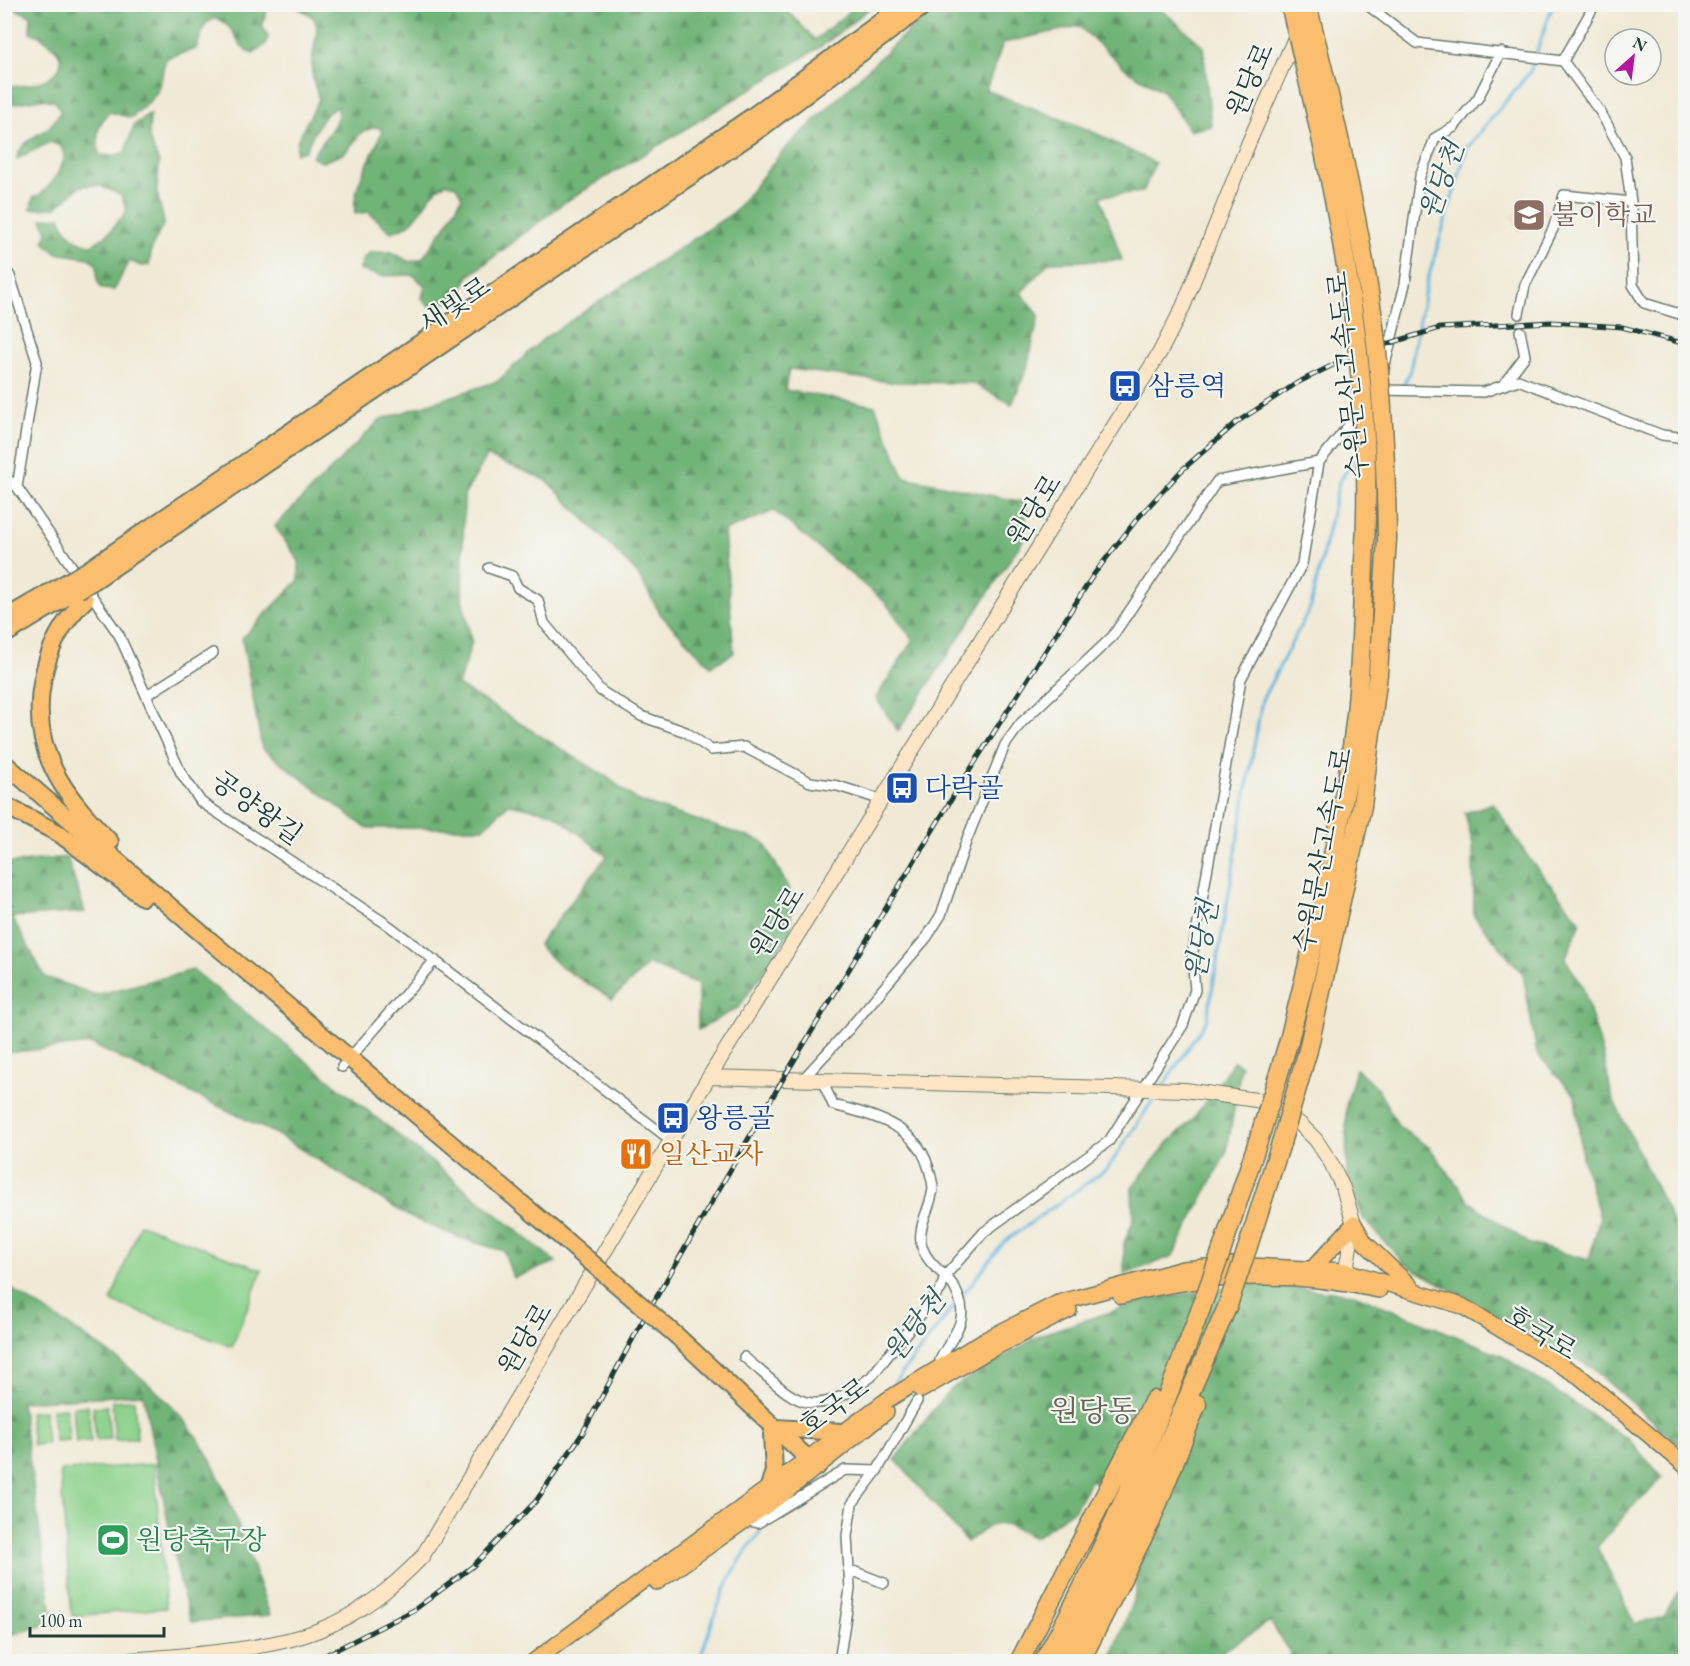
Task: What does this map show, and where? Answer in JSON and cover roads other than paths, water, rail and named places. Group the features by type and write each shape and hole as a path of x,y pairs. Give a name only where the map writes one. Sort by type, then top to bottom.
{"highway":[{"name":"수원문산고속도로","path":"1043,1662 1091,1569 1194,1328 1221,1252 1289,1040 1329,872 1350,759 1359,669 1367,522 1365,443 1354,315 1330,178 1290,4"},
{"name":"수원문산고속도로","path":"1060,1662 1134,1521 1228,1305 1281,1143 1308,1050 1362,806 1378,674 1388,539 1384,438 1372,313 1350,189 1309,4"},
{"name":"새빛로","path":"94,579 761,128 915,7"},
{"name":"새빛로","path":"4,635 94,579 763,110 915,7"},
{"name":"새빛로","path":"4,619 78,590"},
{"path":"78,590 46,665 40,698 40,728 53,768 78,808 186,925"},
{"path":"4,763 186,925"},
{"path":"4,770 346,1063 675,1340 810,1464"},
{"path":"4,805 60,834 186,925"},
{"path":"1019,1662 1120,1461 1194,1328"},
{"path":"1080,1662 1127,1572 1174,1467 1206,1380 1219,1329"},
{"path":"774,1431 842,1432"},
{"path":"769,1487 775,1460 774,1431"}],"main road":[{"name":"원당로","path":"111,1662 265,1645 319,1630 373,1602 397,1584 422,1557 454,1508 709,1077 1160,352 1183,307 1249,142 1309,4"},
{"path":"709,1077 1185,1089 1263,1101 1300,1124 1316,1140 1343,1188 1354,1224 1365,1243 1414,1290"},
{"path":"1314,1268 1354,1224"},
{"path":"1345,1277 1354,1224"},
{"name":"호국로","path":"548,1662 745,1520 810,1464 842,1432 887,1400 983,1341 1058,1303 1183,1269 1231,1265 1314,1268 1427,1303 1461,1316 1516,1346 1578,1385 1686,1476"},
{"name":"호국로","path":"533,1662 769,1487 810,1464 891,1408 988,1351 1064,1312 1181,1282 1229,1277 1345,1277 1414,1290 1462,1306 1579,1376 1686,1466"}],"street":[{"path":"1366,4 1417,43 1559,61 1601,113 1625,157 1631,202 1633,285 1644,303 1686,316"},
{"path":"1559,61 1595,4"},
{"path":"744,1357 797,1401 815,1405 830,1402 871,1377 984,1232 1109,1141 1183,1025 1195,990 1192,957 1241,679 1302,564 1319,462 1381,390 1406,284 1420,176 1436,138 1454,127 1478,98 1501,52"},
{"path":"1518,314 1525,285 1553,229 1564,195 1631,202"},
{"path":"4,269 10,276 37,362 17,487"},
{"path":"1503,385 1525,356 1520,332"},
{"path":"1381,390 1484,392 1518,380 1662,435 1686,438"},
{"path":"802,1080 849,1030 927,936 941,915 967,838 1005,745 1022,723 1112,637 1218,481 1319,462"},
{"name":"공양왕길","path":"4,476 17,487 119,635 181,773 201,802 388,925 672,1141"},
{"path":"489,568 512,576 518,588 538,600 544,622 601,691 641,716 686,732 711,750 744,747 810,782 838,786 882,801"},
{"path":"147,695 213,653"},
{"path":"346,1063 435,960"},
{"path":"822,1080 832,1105 867,1113 885,1121 909,1135 924,1154 933,1188 920,1234 922,1247 929,1261 949,1279 964,1310 961,1324 940,1360"},
{"path":"839,1662 850,1589 847,1536 852,1504 877,1471 917,1401"},
{"path":"745,1520 758,1523 845,1470 877,1471"},
{"path":"848,1569 884,1583"}],"waterway":[{"name":"원당천","path":"1403,386 1410,371 1426,285 1467,148 1530,72 1553,4"},
{"name":"원당천","path":"1163,1086 1207,1020 1262,700 1311,606 1339,482 1358,454"},
{"name":"원당천","path":"891,1387 1004,1242 1108,1168 1157,1094"},
{"name":"원당천","path":"699,1662 716,1610 730,1578 760,1533"}],"railway":[{"path":"312,1662 414,1610 473,1566 536,1501 582,1434 638,1329 783,1079 951,800 1094,574 1137,519 1182,470 1237,422 1297,383 1357,353 1440,328 1551,322 1622,327 1686,344"}],"place":[{"name":"불이학교","path":"1529,215"},
{"name":"삼릉역","path":"1125,386"},
{"name":"다락골","path":"902,788"},
{"name":"왕릉골","path":"673,1118"},
{"name":"일산교자","path":"636,1154"},
{"name":"원당축구장","path":"113,1540"}],"district":[{"name":"원당동","path":"1093,1411"}]}
